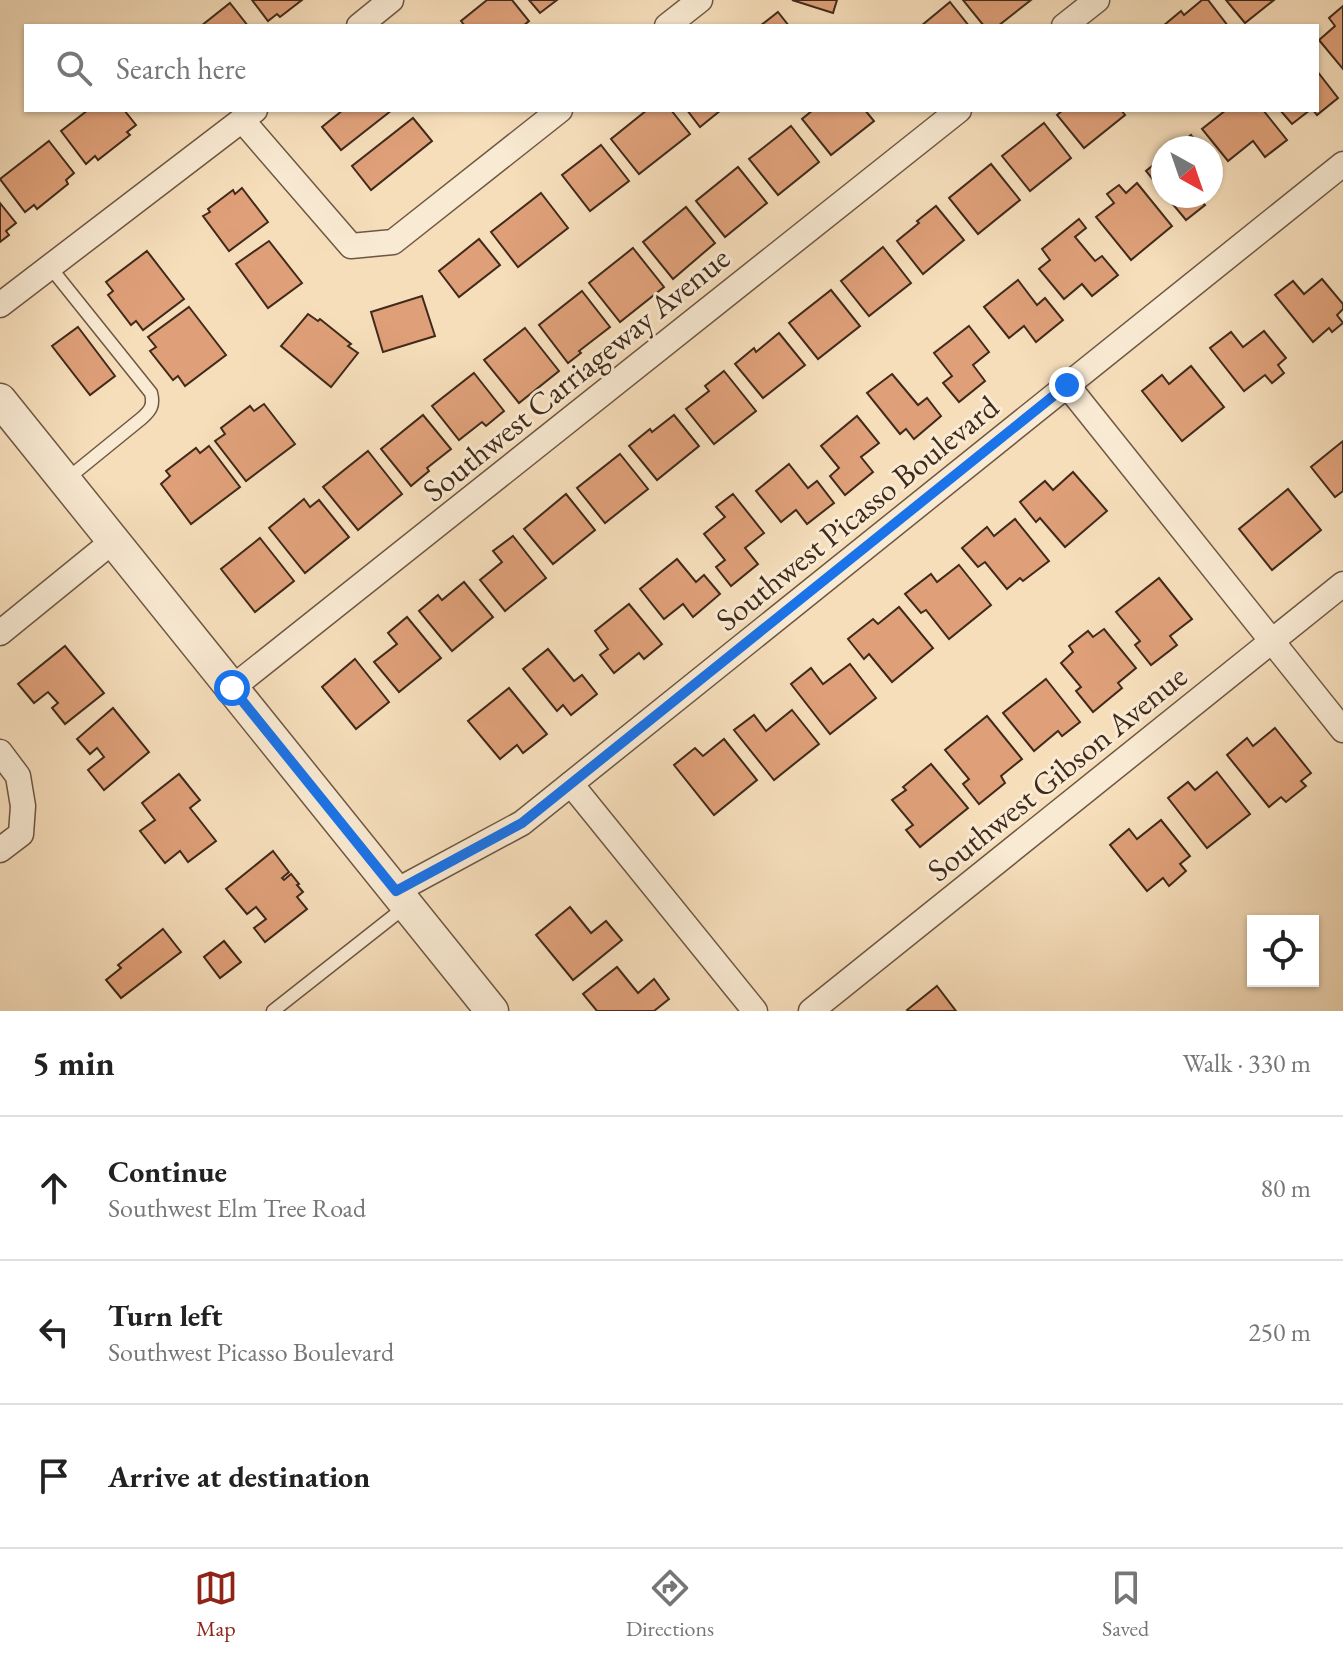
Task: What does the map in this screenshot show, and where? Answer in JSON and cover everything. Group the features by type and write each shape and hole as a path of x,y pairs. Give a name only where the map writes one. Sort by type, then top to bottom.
{"street":[{"path":"361,24 391,0"},
{"path":"670,24 700,0"},
{"path":"1067,24 1097,0"},
{"path":"0,305 248,115 351,246 393,242 557,112"},
{"name":"Southwest Carriageway Avenue","path":"232,688 956,112"},
{"name":"Southwest Picasso Boulevard","path":"401,898 522,823 1343,164"},
{"path":"1067,385 1343,730"},
{"path":"0,400 492,1011"},
{"path":"0,633 113,541"},
{"name":"Southwest Gibson Avenue","path":"811,1011 1343,584"},
{"path":"0,752 18,776 23,806 21,834 0,850"},
{"path":"571,784 755,1011"}],"lane":[{"path":"50,267 151,393 153,403 150,411 65,481"},
{"path":"273,1011 401,898"}],"building":[{"path":"252,0 302,0 280,17 277,14 268,21"},
{"path":"487,0 512,0 529,21 525,24 463,24 461,21"},
{"path":"529,0 557,0 540,13"},
{"path":"792,0 837,0 833,13"},
{"path":"963,0 1031,0 1001,24 982,24"},
{"path":"1202,0 1208,0 1226,24 1165,24 1181,11 1184,15"},
{"path":"1226,0 1274,0 1245,23"},
{"path":"950,2 967,24 923,24"},
{"path":"230,3 246,24 204,24"},
{"path":"1343,6 1343,69 1319,40 1335,26 1329,18"},
{"path":"778,12 787,24 763,24"},
{"path":"1319,74 1338,98 1317,115 1315,112 1319,112"},
{"path":"85,112 126,112 136,125 127,132 130,135 98,160 95,156 86,164 61,131"},
{"path":"341,112 389,112 341,150 322,127"},
{"path":"645,112 673,112 690,134 639,174 611,139"},
{"path":"689,112 719,112 700,127"},
{"path":"811,112 867,112 874,121 831,155 802,119"},
{"path":"1061,112 1123,112 1125,115 1084,148 1057,115"},
{"path":"1223,112 1265,112 1287,140 1265,157 1253,141 1228,161 1223,155 1223,136 1208,136 1202,129"},
{"path":"1282,112 1307,112 1292,124"},
{"path":"413,118 432,141 371,190 352,166"},
{"path":"1044,123 1071,158 1030,191 1002,156"},
{"path":"791,126 819,162 778,195 749,159"},
{"path":"49,141 74,173 66,180 68,184 37,209 34,205 25,212 0,179"},
{"path":"601,145 629,181 590,211 562,175"},
{"path":"991,164 1020,200 978,234 949,198"},
{"path":"738,167 767,203 725,237 696,201"},
{"path":"1137,183 1151,200 1151,208 1157,208 1172,226 1131,260 1096,217 1114,203 1107,194 1119,185 1126,193"},
{"path":"242,188 268,222 229,251 203,216 233,190 235,194"},
{"path":"541,193 568,228 518,267 491,232"},
{"path":"0,203 16,223 6,231 9,235 0,242"},
{"path":"936,206 964,240 923,274 897,241"},
{"path":"686,207 715,243 673,279 643,242"},
{"path":"1176,208 1201,208 1186,220"},
{"path":"1079,219 1086,228 1075,237 1095,261 1102,256 1118,275 1092,296 1082,284 1064,299 1039,269 1050,260 1042,249"},
{"path":"479,239 500,265 459,297 439,271"},
{"path":"269,241 302,283 268,308 236,264"},
{"path":"883,247 911,283 869,316 841,281"},
{"path":"633,248 664,287 620,322 589,283"},
{"path":"147,251 184,299 143,330 136,321 131,325 108,295 113,291 106,282"},
{"path":"1322,279 1343,304 1337,315 1343,323 1332,332 1329,328 1313,342 1275,295 1293,281 1304,294"},
{"path":"1018,280 1037,305 1045,298 1063,320 1036,342 1024,326 1009,338 984,307"},
{"path":"831,290 860,326 818,359 789,323"},
{"path":"582,291 610,327 568,363 539,325"},
{"path":"422,296 435,336 383,352 371,312"},
{"path":"189,307 226,355 185,386 178,376 173,380 150,351 156,347 148,337"},
{"path":"308,314 318,321 320,319 358,353 331,387 281,346"},
{"path":"969,326 989,352 973,365 985,381 959,402 943,383 952,376 934,353"},
{"path":"78,327 115,376 90,395 52,346"},
{"path":"525,328 559,371 519,403 484,360"},
{"path":"1264,331 1286,358 1278,365 1284,373 1272,383 1265,375 1244,391 1210,348 1231,332 1243,347"},
{"path":"779,333 805,365 763,398 735,364"},
{"path":"1191,366 1224,407 1182,441 1142,391 1162,375 1169,384"},
{"path":"724,371 756,411 714,444 686,409 709,391 705,386"},
{"path":"474,373 504,411 486,426 482,422 459,440 432,406"},
{"path":"892,374 918,405 927,398 941,416 914,439 906,429 900,434 867,393"},
{"path":"264,404 295,444 246,481 215,441 225,434 221,428 250,406 254,411"},
{"path":"423,415 451,449 411,486 381,449"},
{"path":"674,415 699,446 657,480 629,446"},
{"path":"857,416 879,443 861,457 873,472 845,495 830,476 839,468 821,446"},
{"path":"1343,441 1343,491 1335,497 1311,467"},
{"path":"209,446 240,487 191,524 161,484 170,476 166,471 196,448 200,453"},
{"path":"368,451 402,494 358,530 323,487"},
{"path":"620,454 648,489 605,523 577,488"},
{"path":"789,464 808,488 817,481 834,503 807,524 796,510 781,522 756,491"},
{"path":"1073,472 1107,511 1065,547 1040,518 1036,522 1020,502 1045,481 1053,490"},
{"path":"1288,489 1321,530 1272,570 1239,529"},
{"path":"566,494 595,530 553,564 524,529"},
{"path":"733,494 764,533 745,548 758,564 731,586 716,567 725,560 704,534 725,517 716,507"},
{"path":"304,499 310,507 319,500 349,537 305,573 269,528"},
{"path":"1015,519 1049,561 1007,589 985,562 978,567 962,548 987,527 994,536"},
{"path":"513,536 546,578 505,611 480,580 502,562 493,551"},
{"path":"260,538 294,581 255,612 221,569"},
{"path":"677,559 696,582 704,575 720,594 693,617 683,604 664,619 640,589"},
{"path":"959,565 991,605 949,639 926,610 921,613 905,594 931,574 937,582"},
{"path":"1159,578 1192,619 1170,636 1177,645 1151,665 1135,645 1140,641 1116,612"},
{"path":"464,582 493,617 452,651 419,611 438,595 442,600"},
{"path":"629,604 662,644 644,659 639,653 614,673 600,655 608,649 595,631"},
{"path":"899,607 933,648 892,682 869,654 864,659 848,639 873,619 878,624"},
{"path":"407,617 441,658 399,692 374,662 397,644 388,633"},
{"path":"1104,629 1136,668 1118,683 1122,688 1093,712 1076,691 1081,687 1061,663 1073,652 1069,646 1088,631 1093,637"},
{"path":"65,646 104,693 65,724 52,708 58,703 48,692 34,703 18,684"},
{"path":"548,649 574,681 582,675 597,694 571,715 563,705 557,711 523,669"},
{"path":"355,659 389,702 356,729 322,687"},
{"path":"850,664 876,698 830,734 791,684 811,668 823,684"},
{"path":"1046,679 1080,722 1062,736 1058,731 1034,751 1003,713"},
{"path":"509,688 547,734 523,753 517,745 500,759 468,721"},
{"path":"113,708 149,752 104,790 88,770 104,757 97,748 90,754 77,739"},
{"path":"792,710 819,744 774,780 734,730 754,715 766,731"},
{"path":"987,716 1022,759 1001,776 1005,783 979,804 963,784 969,779 945,750"},
{"path":"1275,728 1311,773 1301,781 1306,786 1286,802 1281,797 1269,807 1227,755 1247,738 1253,746"},
{"path":"724,739 757,780 714,815 674,765 695,748 703,756"},
{"path":"931,764 968,808 920,847 906,830 913,825 892,800"},
{"path":"1217,772 1250,814 1207,848 1168,798 1188,782 1195,790"},
{"path":"179,774 200,800 190,808 216,841 188,862 180,851 165,863 140,831 155,820 142,803"},
{"path":"1161,820 1190,856 1180,864 1186,871 1169,886 1163,878 1147,891 1110,845 1129,829 1137,839"},
{"path":"273,851 289,872 282,878 284,880 291,874 303,892 297,897 307,909 265,942 254,928 266,919 256,907 247,914 226,889"},
{"path":"570,907 591,933 606,921 622,940 573,980 536,935"},
{"path":"163,929 181,952 121,998 106,980 121,968 118,965"},
{"path":"224,941 241,962 220,978 204,957"},
{"path":"617,967 638,993 654,979 669,999 654,1011 597,1011 583,994"},
{"path":"937,986 956,1011 907,1010"}],"route":[{"path":"232,688 396,891 522,823 1067,385"}]}
